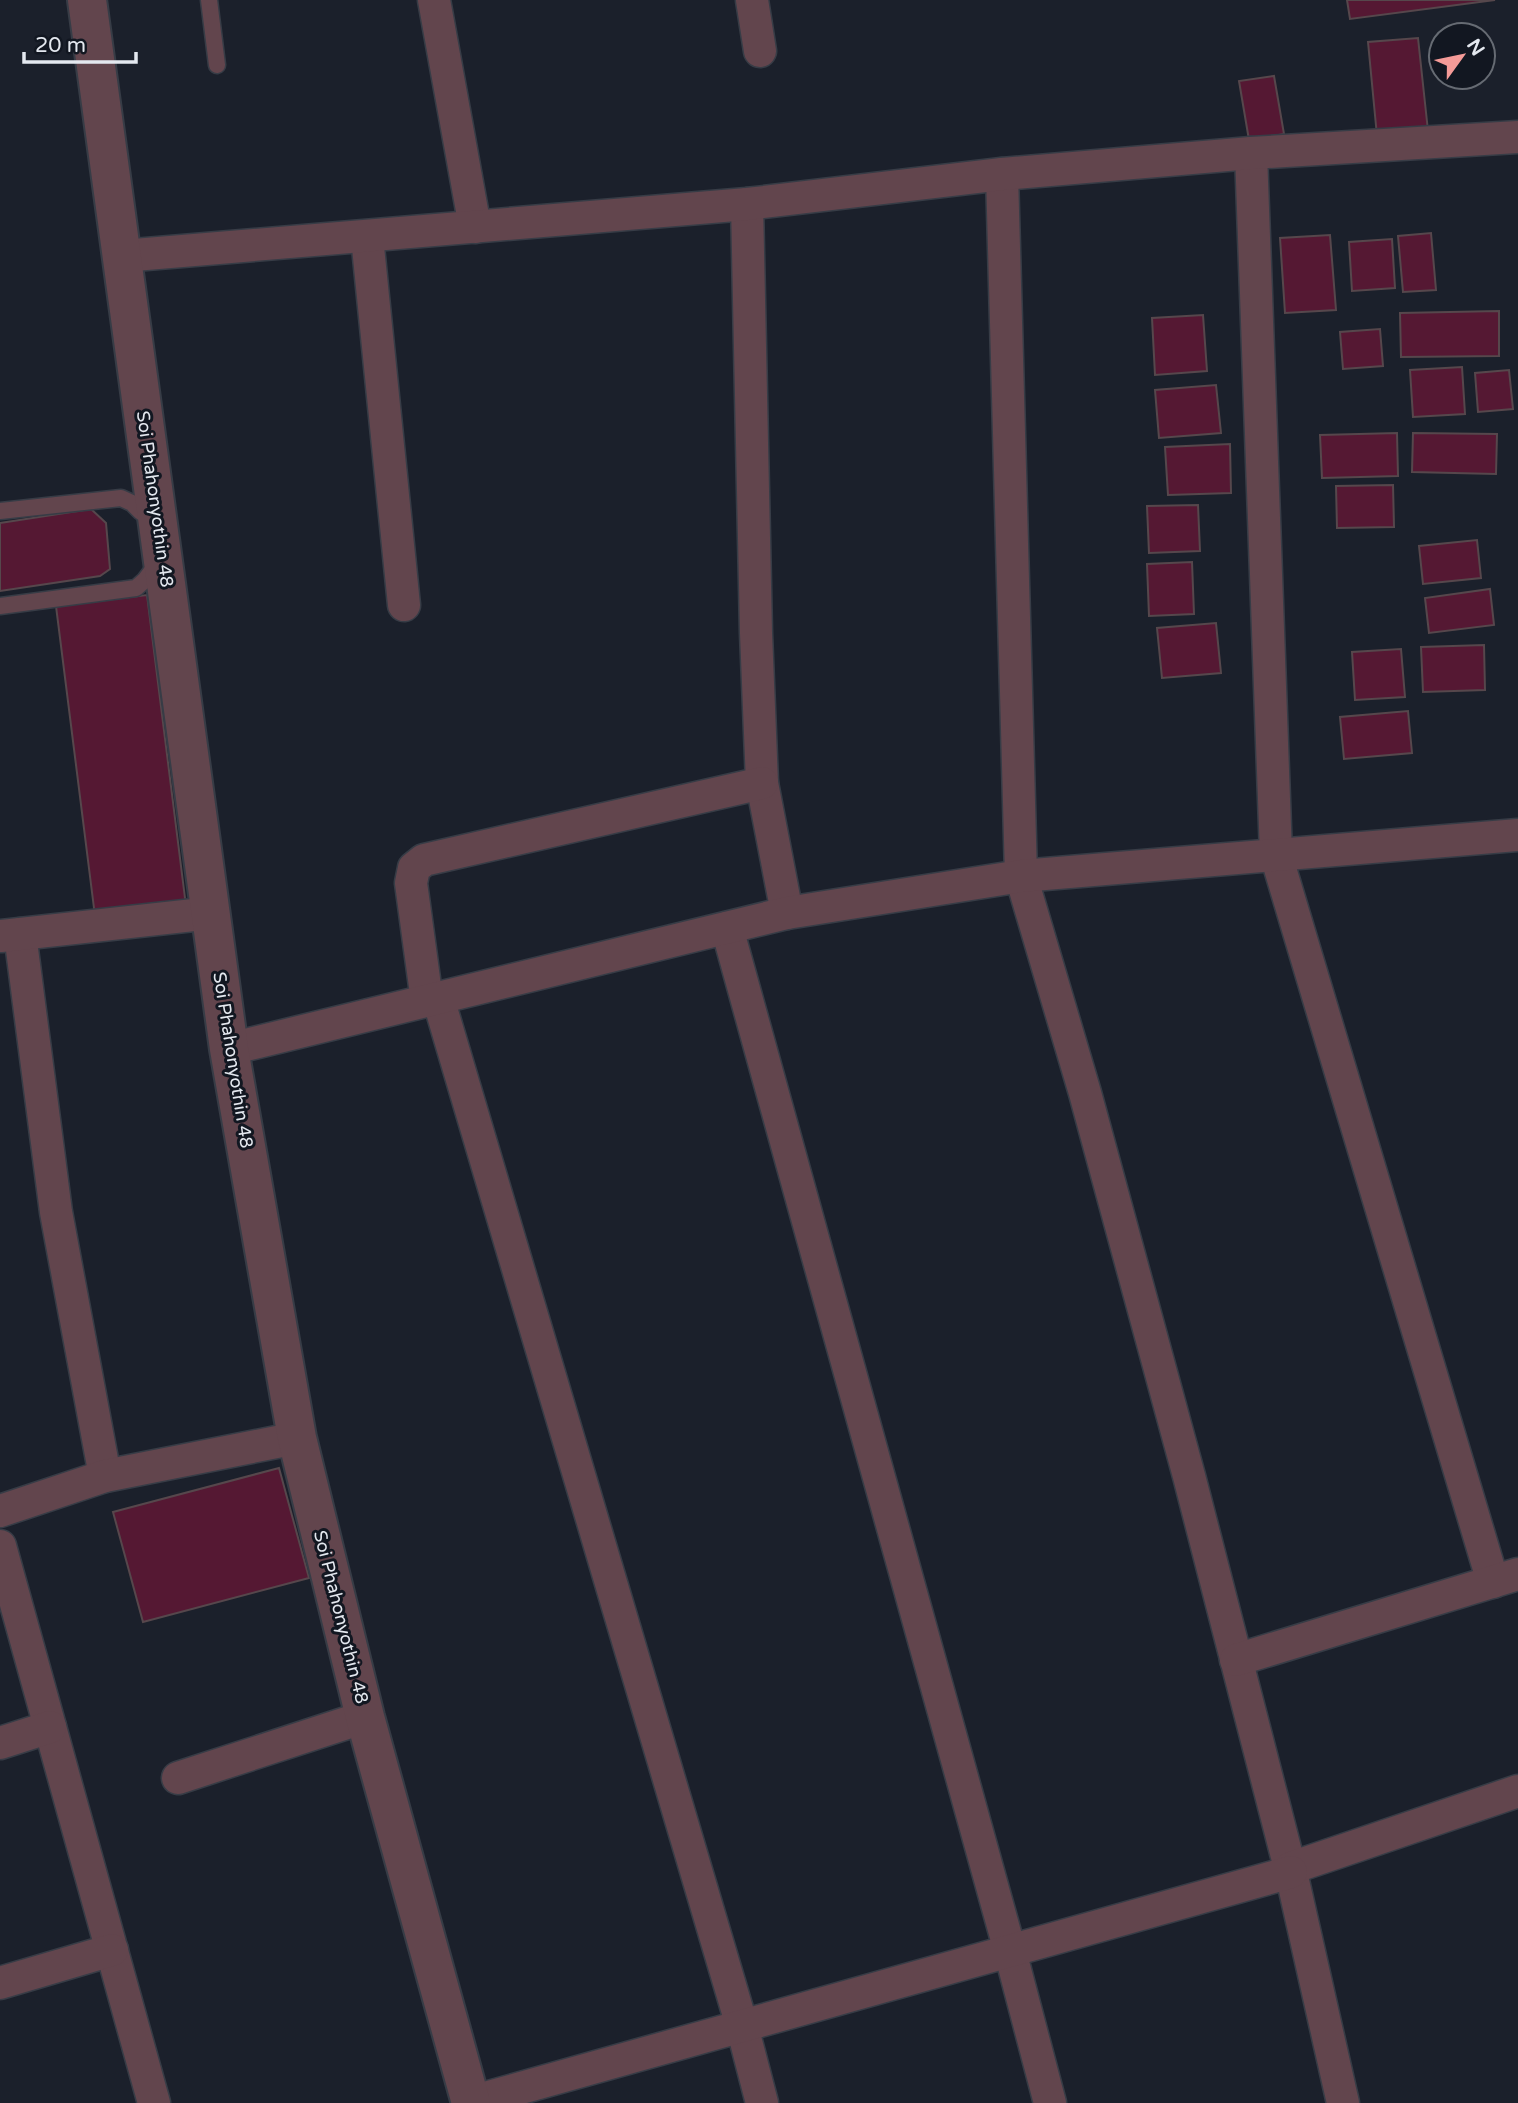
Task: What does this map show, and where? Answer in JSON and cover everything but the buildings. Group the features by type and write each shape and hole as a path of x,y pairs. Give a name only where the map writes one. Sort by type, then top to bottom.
{"street":[{"name":"Soi Phahonyothin 48","path":"88,0 229,1049 297,1438 365,1717 471,2102"},
{"path":"433,0 475,227"},
{"path":"752,0 760,51"},
{"path":"122,256 747,204 1002,174 1251,153 1518,136 1518,149"},
{"path":"1236,1660 1506,1578 1276,855 1251,153"},
{"path":"1002,174 1021,876 1085,1093 1236,1660 1291,1870 1343,2103"},
{"path":"747,204 755,619 762,783 787,913"},
{"path":"367,237 404,605"},
{"path":"762,783 424,860 414,868 411,883 432,999 742,2026 762,2103"},
{"path":"229,1049 787,913 1021,876 1518,835"},
{"path":"105,1476 56,1212 10,935 212,913"},
{"path":"727,928 1050,2103"},
{"path":"0,1511 105,1476 297,1438"},
{"path":"0,1546 154,2103"},
{"path":"178,1778 365,1717"},
{"path":"0,1743 50,1727"},
{"path":"471,2102 1291,1870 1518,1791"},
{"path":"0,1983 112,1950"}],"lane":[{"path":"209,0 217,65"},
{"path":"0,511 121,498 132,503 141,512 157,510"},
{"path":"0,606 136,588 151,572 165,570"}]}
